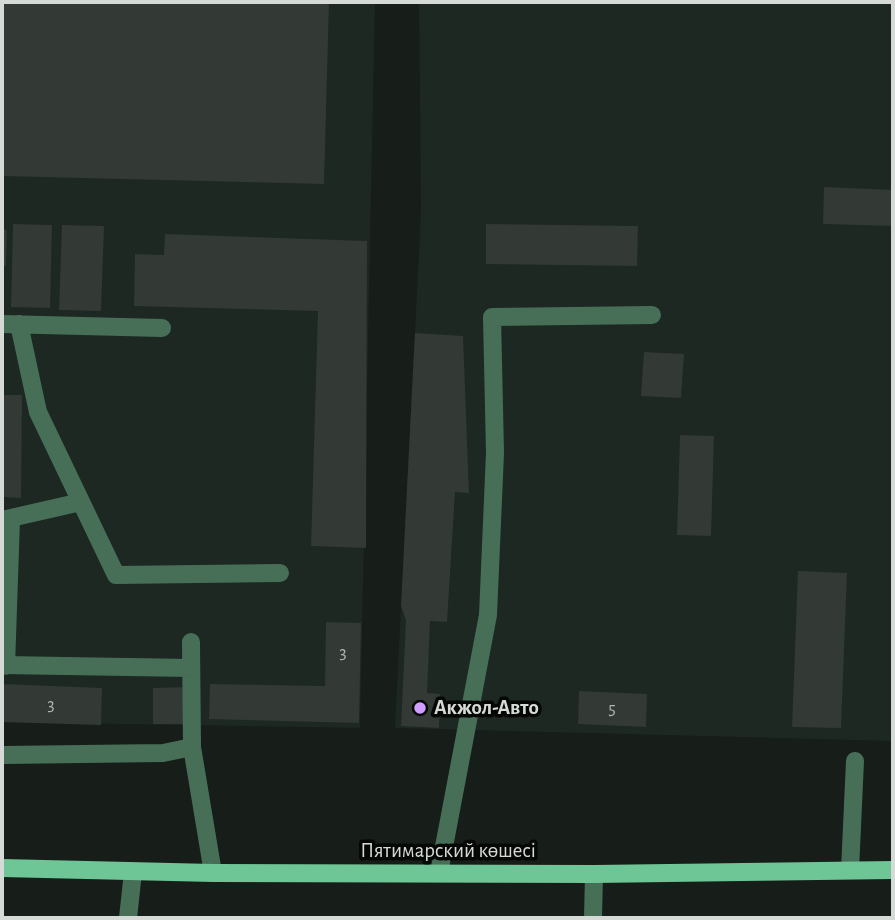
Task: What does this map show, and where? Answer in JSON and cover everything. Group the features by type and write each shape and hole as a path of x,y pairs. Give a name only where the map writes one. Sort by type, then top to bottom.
{"main road":[{"name":"Пятимарский көшесі","path":"2,868 213,873 594,874 893,870"}],"street":[{"path":"439,873 488,615 494,494 492,317 652,315"},
{"path":"162,328 11,324 38,412 116,575 280,573"},
{"path":"81,502 6,520 4,666 191,668"},
{"path":"191,642 192,747 213,873"},
{"path":"2,755 163,753 192,747"},
{"path":"850,870 855,761"},
{"path":"128,918 133,872"},
{"path":"593,918 594,874"}],"shaded area":[{"path":"2,2 375,2 360,728 2,722"},
{"path":"419,2 893,2 893,741 395,728 421,210"}],"building":[{"path":"2,2 329,2 324,184 2,176"},
{"path":"824,187 893,190 893,226 823,224"},
{"path":"13,224 52,225 50,308 11,307"},
{"path":"486,224 638,226 637,266 486,264"},
{"path":"62,225 104,226 101,311 59,310"},
{"path":"2,229 7,230 6,266 2,266"},
{"path":"165,234 367,241 366,548 311,546 318,311 134,306 135,254 164,255"},
{"path":"415,333 463,336 469,493 455,492 447,622 430,621 427,693 440,694 439,728 401,726 406,620 401,606"},
{"path":"644,352 684,354 681,398 641,396"},
{"path":"2,395 22,395 21,498 2,497"},
{"path":"680,435 714,436 711,536 677,535"},
{"path":"798,571 847,573 841,728 792,727"},
{"path":"326,622 361,623 359,723 209,719 210,684 325,686"},
{"path":"2,684 102,688 101,725 2,722"},
{"path":"188,687 189,724 153,724 153,688"},
{"path":"579,691 647,694 646,727 578,724"}],"place":[{"name":"Акжол-Авто","path":"420,708"}]}
